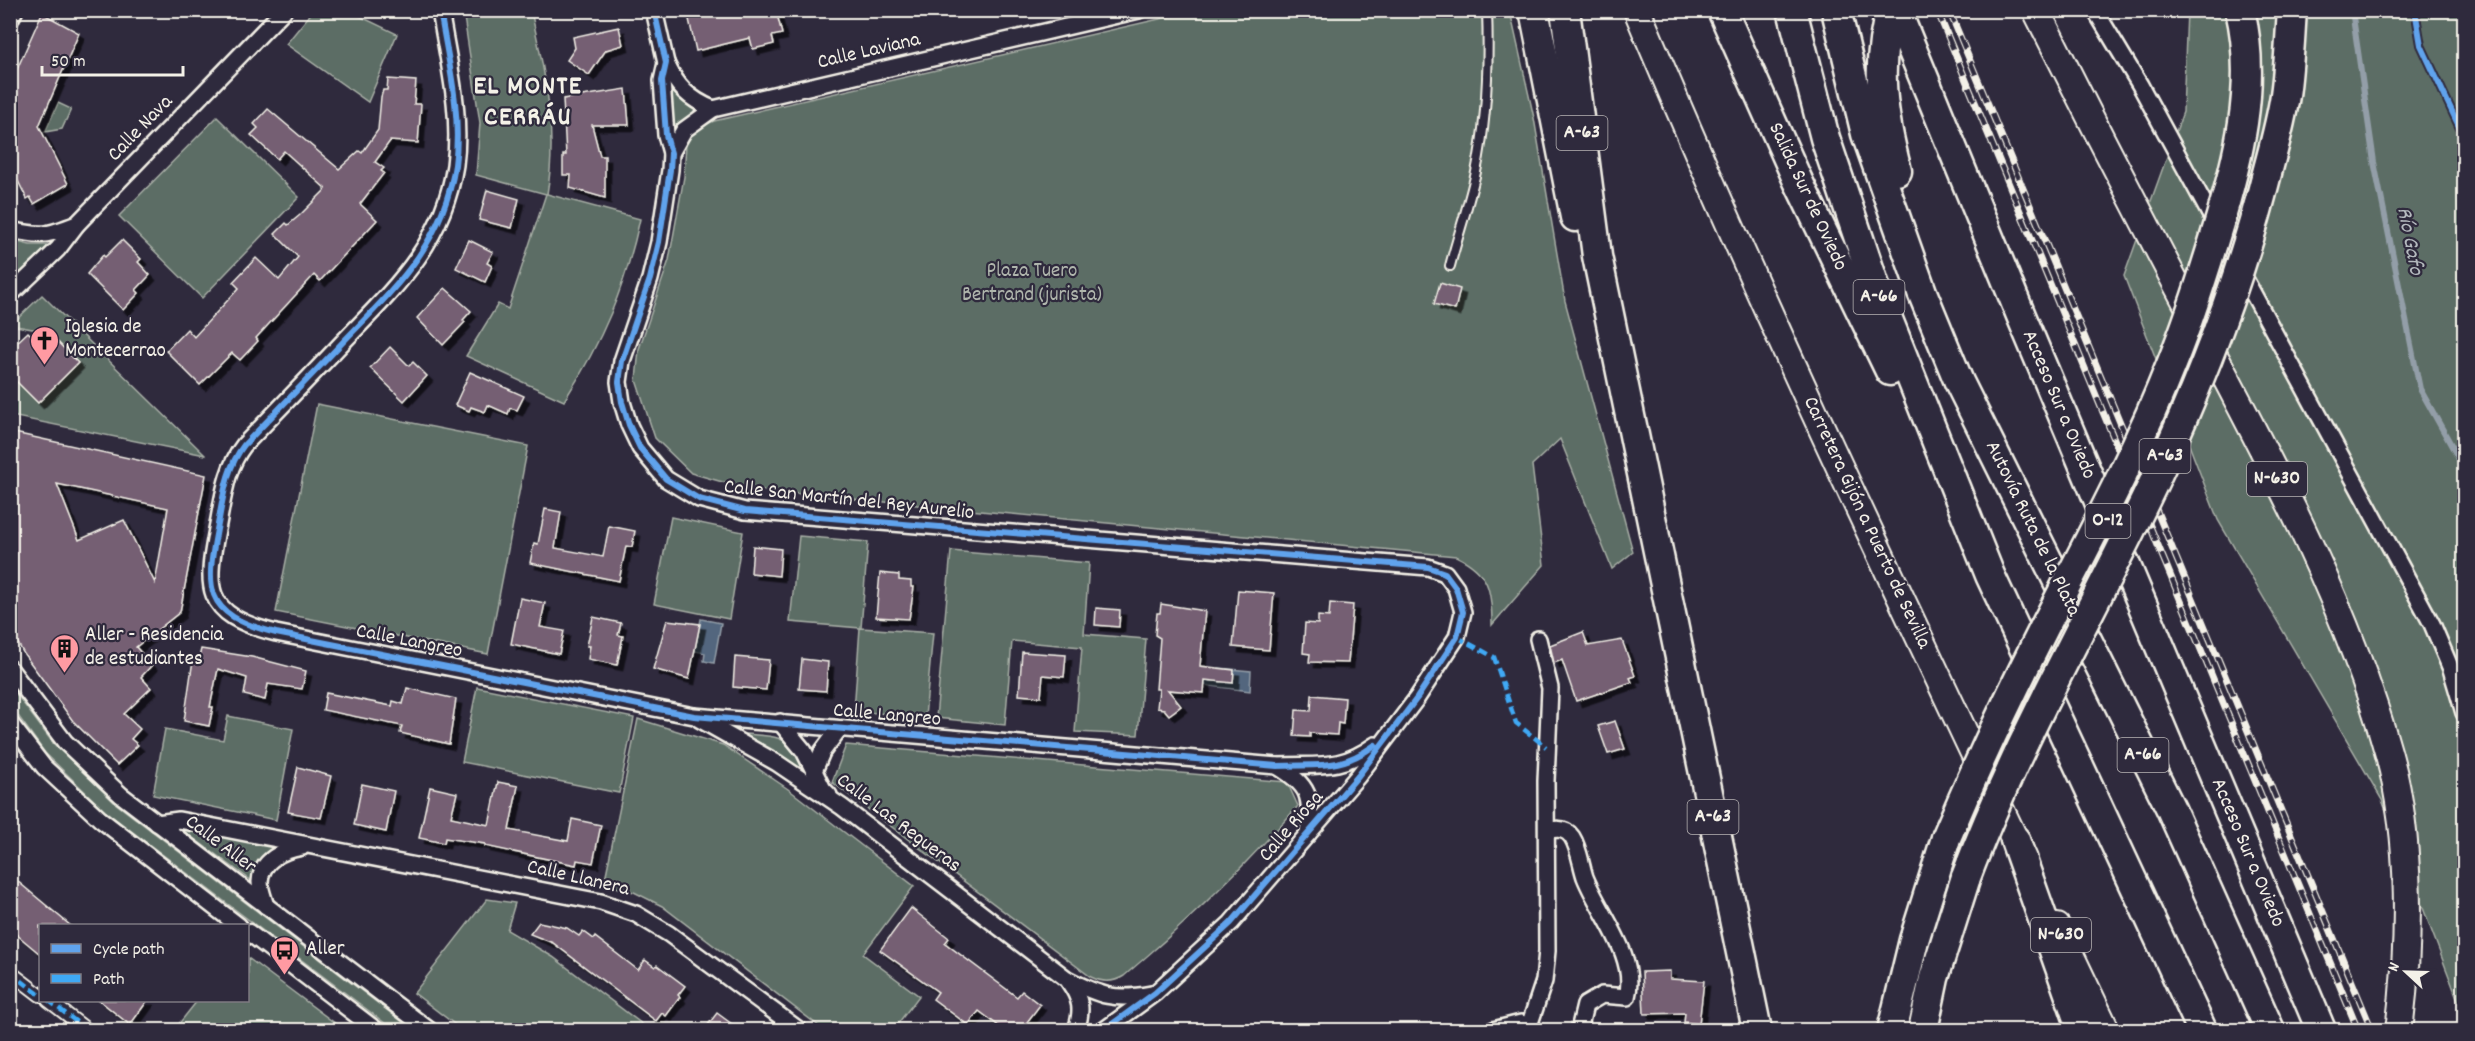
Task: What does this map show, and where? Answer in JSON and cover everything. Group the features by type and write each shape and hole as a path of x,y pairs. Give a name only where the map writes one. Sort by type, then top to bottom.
{"highway":[{"path":"1534,10 1603,360 1670,604"},
{"name":"A-63","path":"1565,10 1597,256 1757,1030"},
{"name":"Carretera Gijón a Puerto de Sevilla","path":"1637,10 1688,134 1823,432 2106,1030"},
{"name":"Salida Sur de Oviedo","path":"1722,10 1798,181 1990,575"},
{"name":"A-66","path":"1792,10 1825,138 1877,291 1990,575 2202,1030"},
{"name":"Autovía Ruta de la Plata","path":"1836,10 1866,134 1922,292 1959,382 2171,809 2270,1030"},
{"path":"1891,10 1881,55 1880,79 1887,132 1899,179 2011,483"},
{"name":"Acceso Sur a Oviedo","path":"1896,10 2022,318 2321,1030"},
{"name":"N-630","path":"2036,10 2252,426 2349,632 2390,757 2402,832 2407,915 2405,981 2399,1030"},
{"path":"1892,1030 1914,940 1946,838 1982,753 2137,443 2173,361 2191,309 2226,199 2242,131 2248,70 2247,37 2240,10"},
{"name":"A-63","path":"1923,1030 1934,978 1966,877 1992,809 2025,736 2155,479 2197,384 2235,285 2259,206 2285,95 2292,10"},
{"path":"2015,840 2082,1030"}],"street":[{"path":"10,20 15,10"},
{"name":"Calle Nava","path":"12,293 57,249 77,224 284,10"},
{"name":"Calle Langreo","path":"440,10 456,108 457,136 455,164 438,222 406,277 238,453 226,478 209,572 210,585 224,611 244,624 256,628 694,716 1277,766 1337,765 1360,756 1389,734"},
{"name":"Calle San Martín del Rey Aurelio","path":"654,10 666,63 662,81 671,153 659,242 650,279 628,337 619,382 629,424 640,448 666,479 687,495 745,511 1428,567 1445,573 1456,588 1463,612"},
{"name":"Calle Laviana","path":"671,153 684,129 713,110 1139,10"},
{"path":"2096,10 2146,95 2432,624 2451,669 2464,713"},
{"path":"666,63 683,91 692,100 713,110"},
{"name":"Calle Nava","path":"10,230 34,236 48,235 77,224"},
{"name":"Calle Riosa","path":"1104,1030 1155,993 1231,923 1358,776 1457,636 1463,612"},
{"path":"1493,1030 1521,1023 1533,1028 1544,981 1547,951 1546,747 1550,688 1538,639"},
{"name":"Calle Aller","path":"10,669 26,693 66,742 121,795 429,1030"},
{"name":"Calle Las Regueras","path":"694,716 777,763 842,807 1067,979 1109,998 1128,998 1155,993"},
{"path":"780,722 804,751 823,789 842,807"},
{"path":"10,723 44,767 100,819 236,924"},
{"path":"814,771 822,752 839,729"},
{"path":"1277,766 1300,780 1311,807 1308,834"},
{"name":"Calle Llanera","path":"157,823 178,820 601,902 636,914 669,934 799,1030"},
{"path":"1547,831 1556,828 1564,830 1572,837 1586,878 1613,928 1631,983 1628,997 1602,995 1585,1005 1578,1030"},
{"name":"Calle Llanera","path":"266,906 260,881 268,863 284,850 313,846"},
{"path":"249,933 376,1030"},
{"path":"10,972 39,994"},
{"name":"Calle Las Regueras","path":"1067,979 1079,996 1082,1010 1076,1030"},
{"path":"51,1002 87,1030"}],"lane":[{"path":"1450,266 1475,173 1482,136 1489,48 1487,10"}],"green space":[{"path":"313,11 349,11 397,34 368,102 286,44"},
{"path":"486,11 531,11 545,79 550,124 550,171 547,194 640,219 627,268 611,314 590,357 564,401 466,356 498,304 508,309 546,194 476,175 480,123 464,17"},
{"name":"Plaza Tuero Bertrand (jurista)","path":"1194,11 1510,11 1534,118 1565,301 1633,552 1612,569 1560,439 1532,465 1544,565 1492,625 1491,602 1486,583 1476,569 1456,556 747,489 691,473 655,438 636,380 639,349 669,260 684,177 686,143 697,128 714,121"},
{"path":"2187,11 2464,11 2464,1016 2382,800 2218,520 2124,276 2183,112"},
{"path":"669,90 700,110 682,122 674,133"},
{"path":"58,103 71,109 62,129 45,132"},
{"path":"217,117 299,197 202,298 119,216"},
{"path":"14,241 30,245 51,245 26,270 11,277"},
{"path":"42,295 205,455 11,416 10,375 38,403 78,363 48,332 11,325"},
{"path":"317,404 528,446 488,654 276,612"},
{"path":"671,517 743,532 729,619 654,604"},
{"path":"799,536 868,542 861,628 933,633 925,717 854,711 860,628 790,622"},
{"path":"951,551 1089,563 1084,634 1146,639 1138,735 1075,732 1082,647 1012,641 1005,725 936,718"},
{"path":"11,687 53,743 115,803 413,1030 394,1030 105,811 45,753 11,706"},
{"path":"477,687 634,718 619,793 462,762"},
{"path":"228,716 293,729 276,820 153,795 165,729 223,740"},
{"path":"638,719 723,745 788,789 914,886 863,954 919,996 893,1030 824,1030 662,906 634,892 604,884"},
{"path":"745,734 775,737 788,743 802,761 803,773 745,737"},
{"path":"846,745 1287,782 1298,806 1236,873 1170,936 1124,976 1112,981 1104,981 1091,977 832,782"},
{"path":"181,829 278,845 258,862 252,881"},
{"path":"487,899 515,903 507,930 553,957 650,1030 462,1030 414,993"},
{"path":"249,959 344,1030 174,1030 196,1002 249,1002"}],"water":[{"path":"701,619 721,623 714,663 704,661 705,653 695,651"},
{"path":"1219,668 1251,671 1250,691 1204,685 1205,680 1218,681"}],"building":[{"path":"687,10 776,10 782,34 772,36 774,44 753,49 750,38 696,51"},
{"path":"42,13 79,33 39,126 68,184 34,204 30,197 27,199 10,165 10,85"},
{"path":"619,27 623,45 606,50 589,75 567,60 575,48 573,37"},
{"path":"388,79 416,81 414,104 421,104 418,143 390,141 375,162 384,168 381,171 384,173 360,204 377,220 320,281 314,275 256,338 258,341 240,360 232,353 200,385 166,351 187,329 194,337 239,288 233,282 256,258 279,280 298,257 275,234 286,223 288,225 300,215 326,189 284,151 277,159 251,135 258,128 254,124 268,109 339,169 359,151 362,153 378,130 381,97 383,90 387,90"},
{"path":"626,89 629,125 592,125 600,156 605,156 605,198 570,188 571,175 563,175 563,155 566,155 563,99"},
{"path":"487,190 519,199 512,228 479,220"},
{"path":"122,240 141,259 138,262 150,275 136,290 139,293 123,310 87,274 103,255 105,257"},
{"path":"469,240 493,252 487,263 492,266 485,282 456,268"},
{"path":"1440,283 1460,289 1455,310 1434,304"},
{"path":"445,288 471,311 463,320 465,322 443,345 417,318"},
{"name":"Iglesia de Montecerrao","path":"28,332 38,342 48,332 78,363 38,403 10,375 10,370 17,363 10,356 10,349"},
{"path":"390,347 409,366 413,362 427,376 404,401 370,368"},
{"path":"470,372 524,396 517,410 510,408 508,414 488,405 485,412 471,407 469,411 455,405"},
{"path":"10,432 206,475 180,612 136,647 152,665 141,677 151,688 124,714 140,729 131,739 138,745 117,765 73,721 24,654 10,629","holes":["57,484 168,508 155,583 124,520 79,540"]},
{"path":"545,509 561,512 555,548 603,557 609,526 635,531 632,547 626,546 619,581 530,563 534,543 538,544"},
{"path":"753,546 781,549 779,576 751,573"},
{"path":"880,573 899,575 899,580 911,581 911,587 914,587 909,619 876,617"},
{"path":"1238,590 1274,593 1269,650 1233,647"},
{"path":"520,598 545,603 540,627 564,631 559,654 511,644"},
{"path":"1330,603 1353,605 1348,663 1309,662 1310,654 1303,653 1305,623 1318,624 1318,616 1329,617"},
{"path":"1161,604 1205,611 1200,666 1234,670 1233,683 1205,680 1204,693 1168,690 1181,706 1169,715 1164,709 1157,708 1159,689 1156,689 1160,638 1155,635 1157,613 1160,613"},
{"path":"1096,608 1120,610 1119,627 1095,625"},
{"path":"593,617 621,623 618,635 623,636 617,665 588,659 590,646 587,646"},
{"path":"667,620 700,624 689,679 653,669"},
{"path":"1583,632 1588,646 1622,640 1635,676 1630,678 1632,682 1576,701 1562,660 1554,663 1550,645"},
{"path":"201,649 252,657 306,671 302,689 268,684 265,700 244,695 247,678 218,669 210,707 213,707 209,726 184,721 193,660 198,662"},
{"path":"1022,652 1066,655 1064,677 1043,675 1041,697 1019,695"},
{"path":"735,657 769,660 766,690 733,687"},
{"path":"802,659 828,662 826,691 799,689"},
{"path":"407,688 456,699 449,744 400,733 402,726 323,710 326,693 392,706 393,701 403,704"},
{"path":"1312,695 1345,698 1343,724 1338,723 1337,735 1310,733 1310,737 1294,736 1296,710 1311,711"},
{"path":"1615,721 1625,749 1608,754 1598,726"},
{"path":"298,767 331,776 321,818 288,812"},
{"path":"498,782 518,786 509,830 568,841 572,819 601,825 593,863 577,860 576,865 485,846 485,844 445,838 444,843 419,838 430,787 457,793 451,817 489,825"},
{"path":"362,784 394,791 386,832 354,825"},
{"path":"10,875 69,924 39,924 39,953 10,929"},
{"path":"911,908 949,938 945,943 1017,997 1022,991 1040,1005 1021,1030 1004,1030 979,1011 968,1025 933,999 938,992 880,950"},
{"path":"539,922 567,928 579,936 583,931 594,939 595,937 638,970 645,960 655,967 657,965 685,986 678,995 680,997 666,1016 662,1013 656,1021 553,943 530,934"},
{"path":"1670,971 1670,979 1704,981 1699,1024 1684,1022 1685,1013 1644,1014 1642,972"},
{"path":"101,1002 147,1002 130,1025"},
{"path":"717,1013 740,1030 704,1030"}],"waterway":[{"name":"Río Gafo","path":"2352,10 2374,162 2420,389 2464,468"}],"railway":[{"path":"1937,10 2358,1030"},
{"path":"1949,10 2372,1030"}],"marked path":[{"path":"1457,637 1494,657 1516,723 1546,747"},
{"path":"10,972 39,994"},
{"path":"51,1002 87,1030"}],"cycle path":[{"path":"440,10 457,126 455,165 449,193 428,242 398,283 238,453 227,480 215,542 211,580 214,594 221,606 233,617 276,633 694,716 1277,766 1339,763 1375,745"},
{"path":"654,10 666,63 662,81 666,135 671,153 670,170 659,242 650,279 622,361 619,382 629,425 640,448 666,479 699,499 745,511 1428,567 1445,573 1456,588 1463,612 1457,637 1417,698 1358,776 1231,923 1155,993 1104,1030"},
{"path":"2415,10 2421,45 2464,137"}],"place":[{"name":"Iglesia de Montecerrao","path":"44,366"},
{"name":"Aller - Residencia de estudiantes","path":"64,674"},
{"name":"Aller","path":"285,976"}],"district":[{"name":"EL MONTE CERRÁU","path":"528,102"}]}
